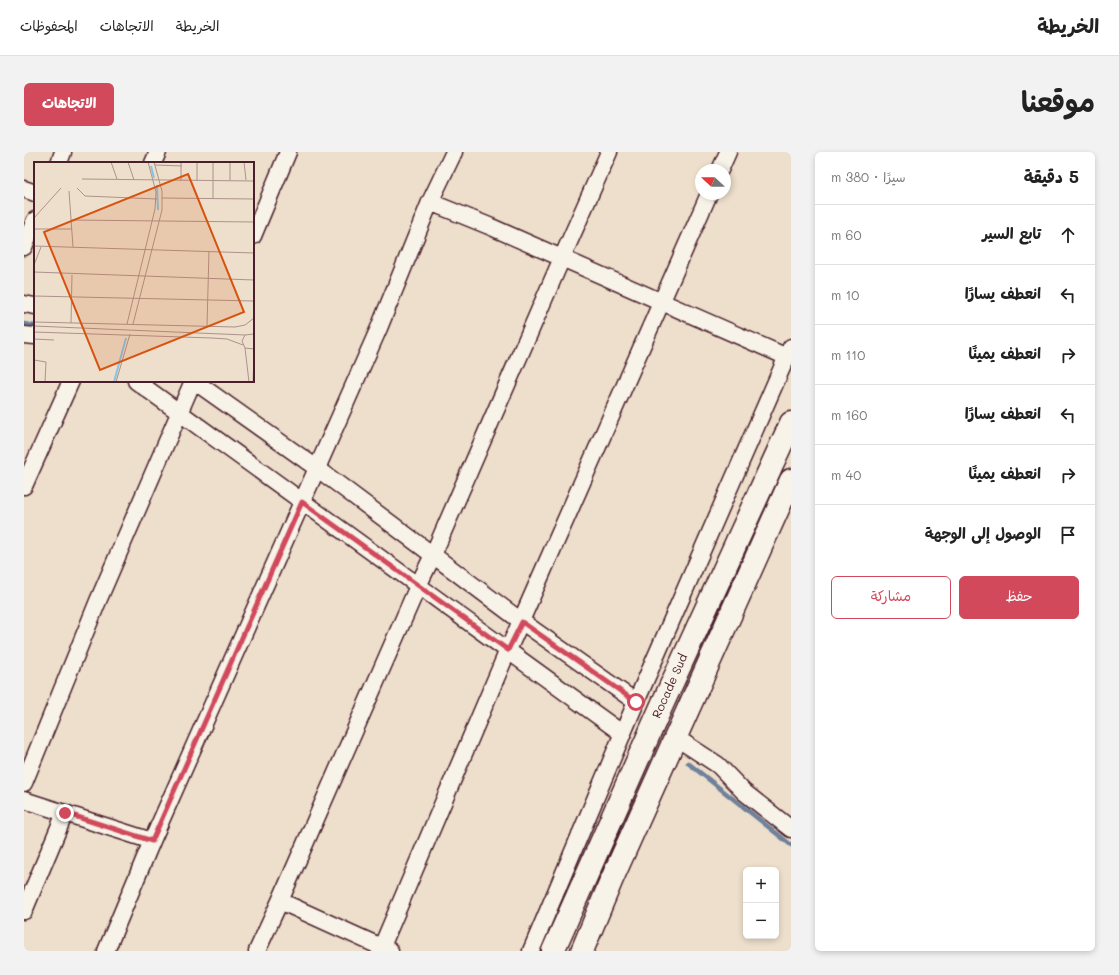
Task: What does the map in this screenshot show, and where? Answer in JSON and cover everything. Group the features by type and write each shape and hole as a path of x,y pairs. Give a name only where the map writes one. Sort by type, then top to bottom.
{"highway":[{"name":"Rocade Sud","path":"553,951 662,705 791,423"},
{"name":"Rocade Sud","path":"582,951 612,878 791,480"}],"street":[{"path":"58,162 63,152"},
{"path":"153,162 158,152"},
{"path":"254,234 288,152"},
{"path":"106,951 152,841 318,469 379,328 430,202 454,152"},
{"path":"257,951 433,555 609,152"},
{"path":"723,164 728,152"},
{"path":"24,189 34,193"},
{"path":"280,901 384,950 508,650 522,622 706,200"},
{"path":"430,202 489,226 661,302 789,352 636,702 531,951"},
{"path":"24,247 34,222"},
{"path":"24,304 34,306"},
{"path":"24,335 34,336"},
{"path":"24,486 71,382"},
{"path":"137,382 623,734"},
{"path":"24,783 98,601 179,412 194,382"},
{"path":"195,382 318,469 522,622 636,702"},
{"path":"675,737 718,765 744,792 791,829"},
{"path":"24,800 152,841"},
{"path":"24,911 65,813"}],"waterway":[{"path":"24,324 34,326"},
{"path":"688,763 791,845"}],"route":[{"path":"65,813 152,841 302,502 508,650 522,622 636,702"}]}
